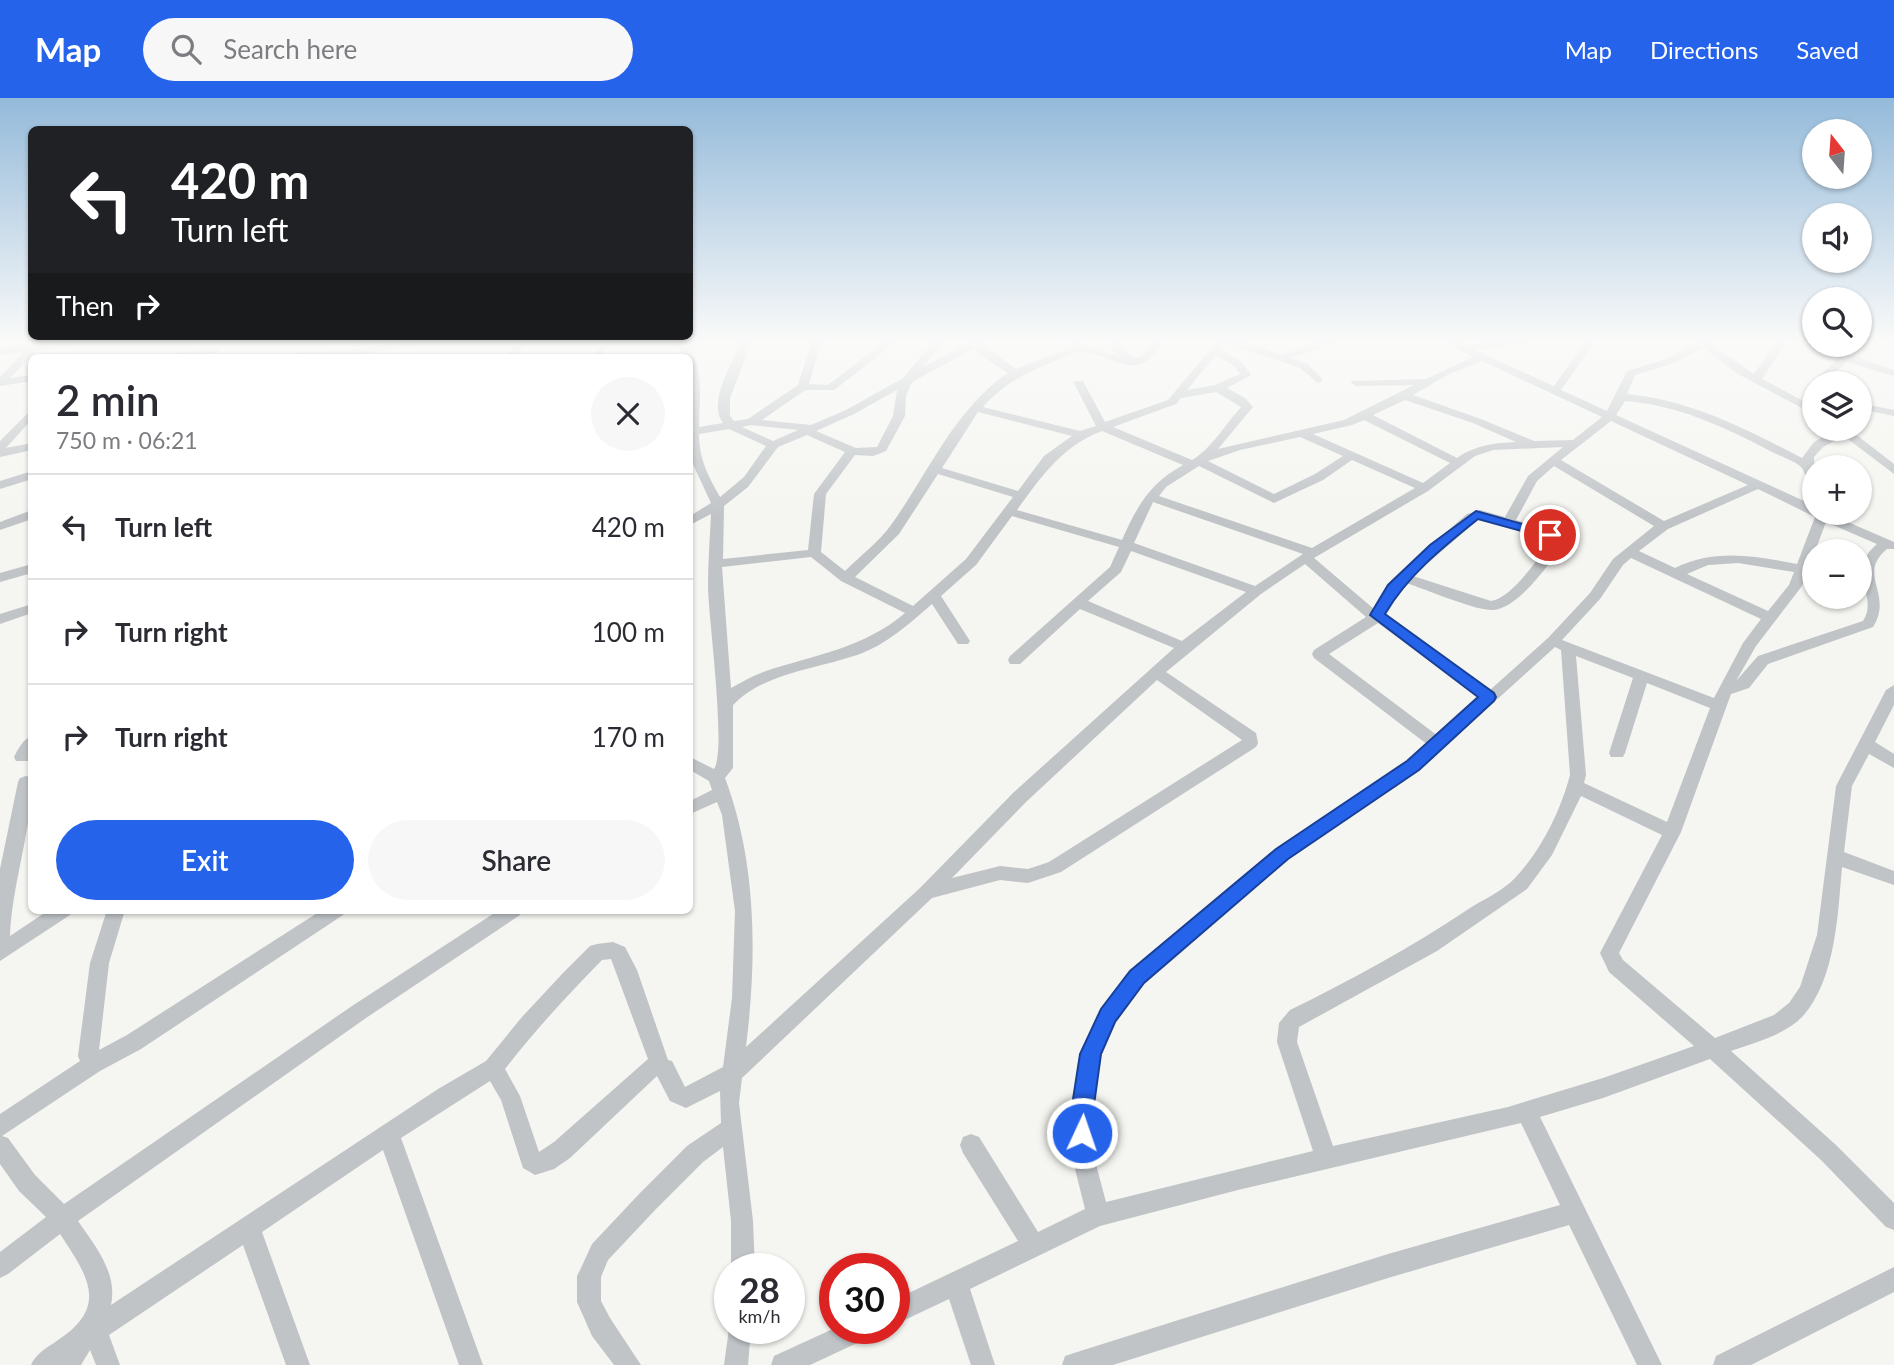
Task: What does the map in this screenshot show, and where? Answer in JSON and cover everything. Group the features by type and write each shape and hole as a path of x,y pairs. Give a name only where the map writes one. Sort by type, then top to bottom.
{"street":[{"path":"724,399 724,416 734,426 774,445"},
{"path":"743,1253 742,1222 729,1103 742,998 744,911 730,816 720,784 726,758 715,586 718,504 693,465 693,431 751,422 785,399"},
{"path":"693,519 745,483 765,452 774,445 811,430 870,399"},
{"path":"751,422 811,430 852,451 867,454 882,449 899,416 900,399"},
{"path":"846,578 894,531 983,399"},
{"path":"1087,399 1102,427 1195,463 1274,499 1320,477 1351,456"},
{"path":"724,703 736,692 768,676 838,657 872,643 894,630 971,562 1048,459 1081,435 1175,399"},
{"path":"1210,455 1213,446 1247,407 1239,399"},
{"path":"1014,660 1116,569 1143,507 1162,484 1210,455 1256,442 1336,427 1399,399"},
{"path":"1414,399 1477,421 1532,445"},
{"path":"1578,399 1802,503"},
{"path":"1582,399 1758,485 1802,503"},
{"path":"1509,522 1527,486 1552,460 1600,427 1619,399"},
{"path":"1653,399 1684,407 1742,432 1802,463"},
{"path":"975,408 1081,435"},
{"path":"1872,409 1894,413"},
{"path":"1366,416 1457,462"},
{"path":"0,451 28,417"},
{"path":"1303,434 1424,488"},
{"path":"1809,455 1823,441"},
{"path":"1857,441 1894,470"},
{"path":"43,1365 389,1136 445,1096 494,1068 529,1023 597,952 613,950 618,953 627,970 660,1065 665,1068 673,1090 679,1097 697,1095 733,1073 926,893 1020,797 1184,647 1256,591 1309,556 1424,488 1471,453 1493,447 1575,443"},
{"path":"0,451 28,447"},
{"path":"814,553 820,495 852,451"},
{"path":"1552,460 1663,526"},
{"path":"934,469 1019,495"},
{"path":"0,485 28,476"},
{"path":"1098,1215 1082,1153 1082,1112 1091,1054 1108,1015 1137,977 1282,854 1413,766 1489,697 1561,645 1581,612 1629,552 1663,526 1758,485"},
{"path":"1150,497 1309,556 1376,617 1489,697"},
{"path":"1007,511 1127,545 1256,591"},
{"path":"1404,577 1490,606 1502,604 1521,587 1558,542 1550,535 1509,522 1480,514 1471,517 1404,577 1393,588 1376,617 1322,650 1320,656 1439,745"},
{"path":"0,526 28,515"},
{"path":"1815,525 1796,586 1750,643 1721,697 1672,832 1613,944 1610,958 1864,1186 1894,1219"},
{"path":"1851,525 1892,544"},
{"path":"1561,645 1641,677 1721,697 1744,684 1763,660 1868,624 1875,617 1877,607 1868,564 1871,557 1892,544"},
{"path":"1629,552 1770,618"},
{"path":"716,564 814,553 846,578 914,612"},
{"path":"1677,573 1699,561 1730,558 1801,569"},
{"path":"0,578 28,569"},
{"path":"933,594 963,642"},
{"path":"1077,602 1184,647"},
{"path":"0,619 28,609"},
{"path":"1327,1160 1287,1042 1289,1023 1297,1016 1360,985 1430,945 1521,884 1546,850 1578,775 1578,751 1561,645"},
{"path":"926,893 1000,873 1028,876 1055,867 1250,744 1250,737 1156,672"},
{"path":"1617,753 1641,677"},
{"path":"910,1305 1098,1215 1527,1111 1713,1049 1781,1021 1796,1009 1807,992 1826,935 1844,786 1894,690"},
{"path":"1866,744 1894,762"},
{"path":"22,757 28,748"},
{"path":"693,765 720,784"},
{"path":"0,941 2,903 26,808 26,782"},
{"path":"693,805 720,784"},
{"path":"1575,786 1672,832"},
{"path":"1836,857 1894,878"},
{"path":"0,953 58,914"},
{"path":"93,1064 89,1056 104,937 114,914"},
{"path":"0,1126 331,914"},
{"path":"0,1266 63,1218 359,1012 508,914"},
{"path":"494,1068 510,1096 531,1160 535,1164 546,1161 562,1150 645,1073 660,1065"},
{"path":"1527,1111 1650,1365"},
{"path":"629,1365 601,1328 589,1302 589,1276 600,1252 648,1201 695,1154 731,1129"},
{"path":"389,1136 471,1365"},
{"path":"971,1145 1034,1246"},
{"path":"0,1146 27,1183 63,1218 100,1280 100,1300 89,1334 66,1365"},
{"path":"1074,1365 1388,1266 1575,1212"},
{"path":"249,1229 299,1365"},
{"path":"956,1283 983,1365"},
{"path":"1726,1365 1892,1284"},
{"path":"89,1334 108,1365"},
{"path":"736,1365 738,1344"},
{"path":"783,1365 827,1344"}],"route":[{"path":"1082,1133 1082,1112 1091,1054 1108,1015 1137,977 1282,854 1413,766 1489,697 1377,615 1393,588 1434,548 1476,514 1550,535"}]}
